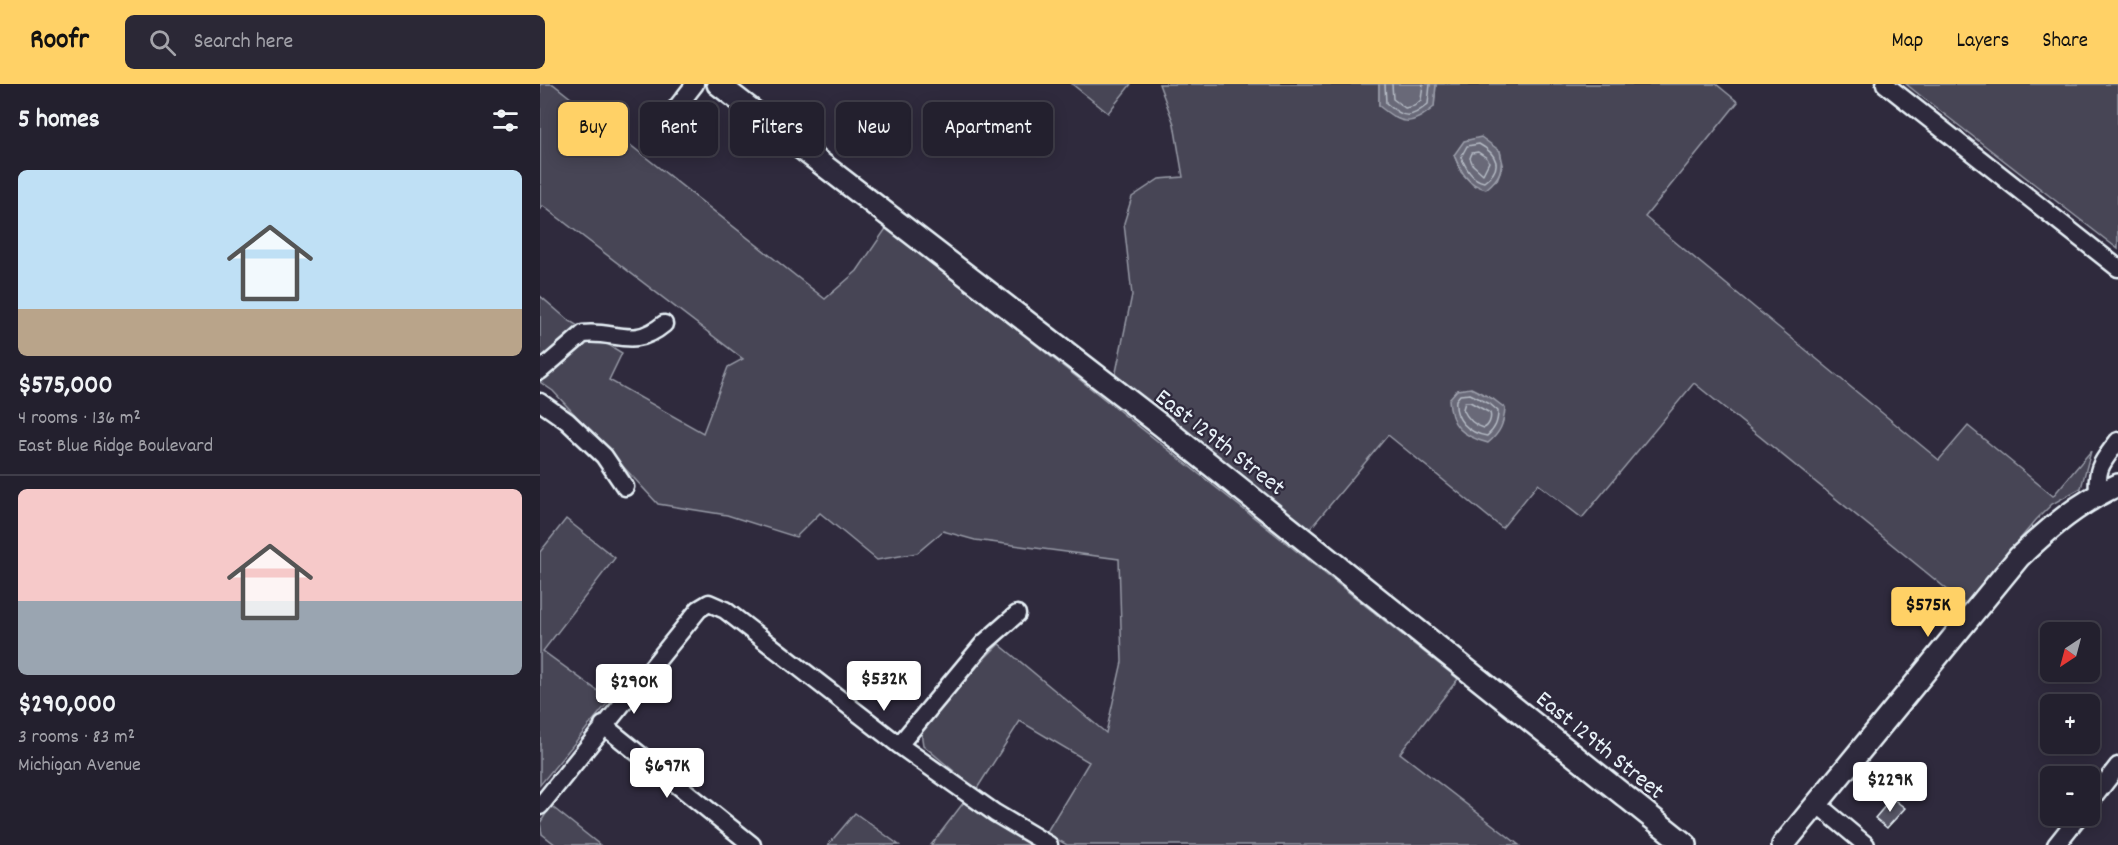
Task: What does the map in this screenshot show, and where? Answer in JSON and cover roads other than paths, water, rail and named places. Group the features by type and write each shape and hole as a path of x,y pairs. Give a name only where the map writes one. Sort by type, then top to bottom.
{"main road":[{"name":"East 129th Street","path":"718,84 1162,426 1686,845"},
{"path":"1783,845 2019,557 2057,521 2098,494 2118,485"}],"street":[{"path":"681,102 695,84"},
{"path":"1886,84 2118,267"},
{"path":"540,371 583,334 628,338 650,334 664,324"},
{"path":"542,408 567,421 604,456 626,487"},
{"path":"2098,494 2097,475 2102,462 2118,441"},
{"path":"540,806 603,725 699,609 709,603 725,610 899,746 995,813 1049,845"},
{"path":"899,746 984,643 1017,614"},
{"path":"603,725 752,845"},
{"path":"2100,789 2118,766"},
{"path":"1817,804 1866,845"},
{"path":"2056,845 2071,826"}],"water":[{"path":"1379,84 1436,84 1434,107 1419,118 1401,120 1379,106"},
{"path":"1481,137 1500,151 1501,157 1500,172 1495,181 1486,189 1474,184 1466,177 1454,155 1464,141"},
{"path":"1471,388 1505,408 1501,428 1488,443 1464,433 1452,416 1449,399 1457,390"}]}
